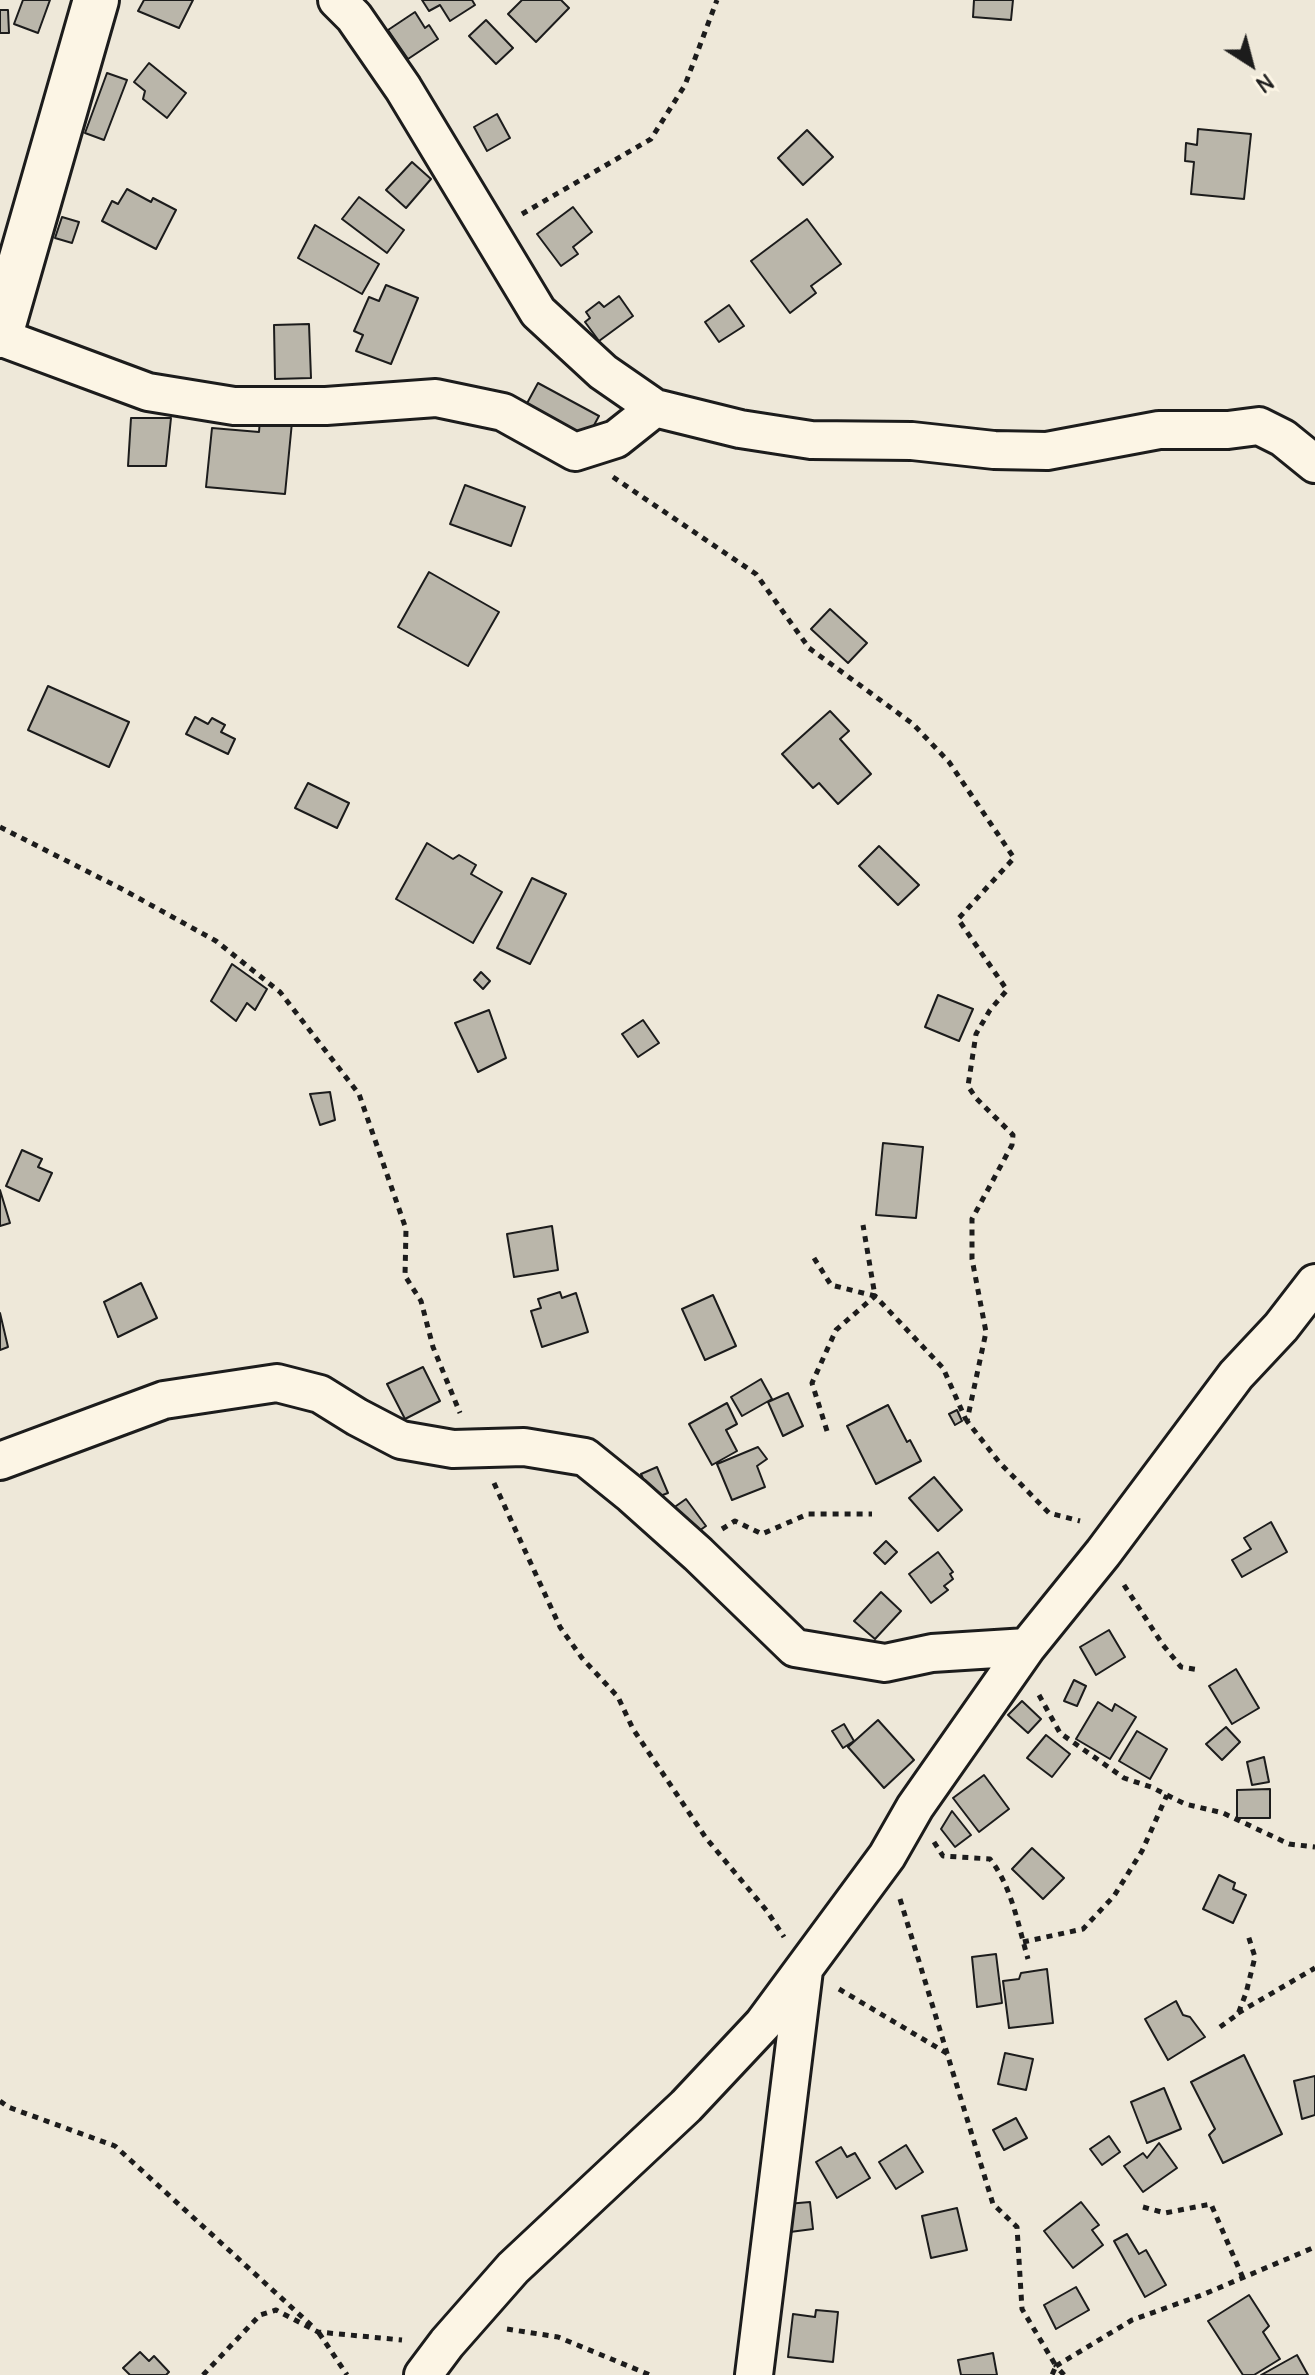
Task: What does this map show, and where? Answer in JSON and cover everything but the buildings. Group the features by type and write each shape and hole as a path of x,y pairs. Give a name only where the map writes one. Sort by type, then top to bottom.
{"street":[{"path":"96,0 0,336 148,392 234,406 326,406 436,398 503,412 575,452 616,439 655,408"},
{"path":"337,0 354,17 403,88 538,312 603,372 655,408 740,429 811,440 912,441 994,450 1047,451 1159,430 1228,430 1259,426 1283,438 1315,464"},
{"path":"423,2375 513,2268 686,2106 763,2024 887,1856 915,1807 1027,1647 1103,1553 1236,1375 1281,1327 1315,1283"},
{"path":"0,1461 164,1400 277,1383 320,1394 401,1440 453,1449 524,1447 585,1457 690,1547 795,1648 885,1663 932,1653 1027,1647"},
{"path":"754,2375 804,1968"}],"path":[{"path":"490,233 651,139 685,85 717,0"},
{"path":"575,452 756,574 809,648 913,724 949,762 1014,858 958,919 1007,990 976,1034 968,1086 1013,1135 1012,1145 972,1219 972,1259 986,1332 967,1421"},
{"path":"863,1225 875,1296"},
{"path":"814,1258 831,1285 875,1296 943,1368 967,1421 999,1462 1049,1513 1082,1521 1163,1645 1181,1667 1200,1670"},
{"path":"827,1431 812,1383 836,1330 875,1296"},
{"path":"690,1547 735,1521 762,1534 808,1514 872,1514"},
{"path":"1027,1647 1038,1691 1060,1733 1124,1778 1185,1804 1223,1813 1289,1844 1315,1847"},
{"path":"1023,1942 1083,1929 1114,1896 1142,1851 1167,1795"},
{"path":"915,1807 943,1856 990,1859 998,1869 1012,1901 1028,1959"},
{"path":"887,1856 993,2204 1017,2227 1022,2309 1064,2375"},
{"path":"1238,2014 1255,1957 1247,1932"},
{"path":"1220,2027 1315,1968"},
{"path":"0,2101 8,2107 115,2146 318,2332 347,2375"},
{"path":"1143,2207 1165,2213 1211,2204 1243,2278"},
{"path":"1052,2375 1056,2366 1132,2320 1315,2247"},
{"path":"203,2375 260,2315 276,2310 318,2332 394,2341 457,2332 515,2329 558,2337 650,2375"}]}
